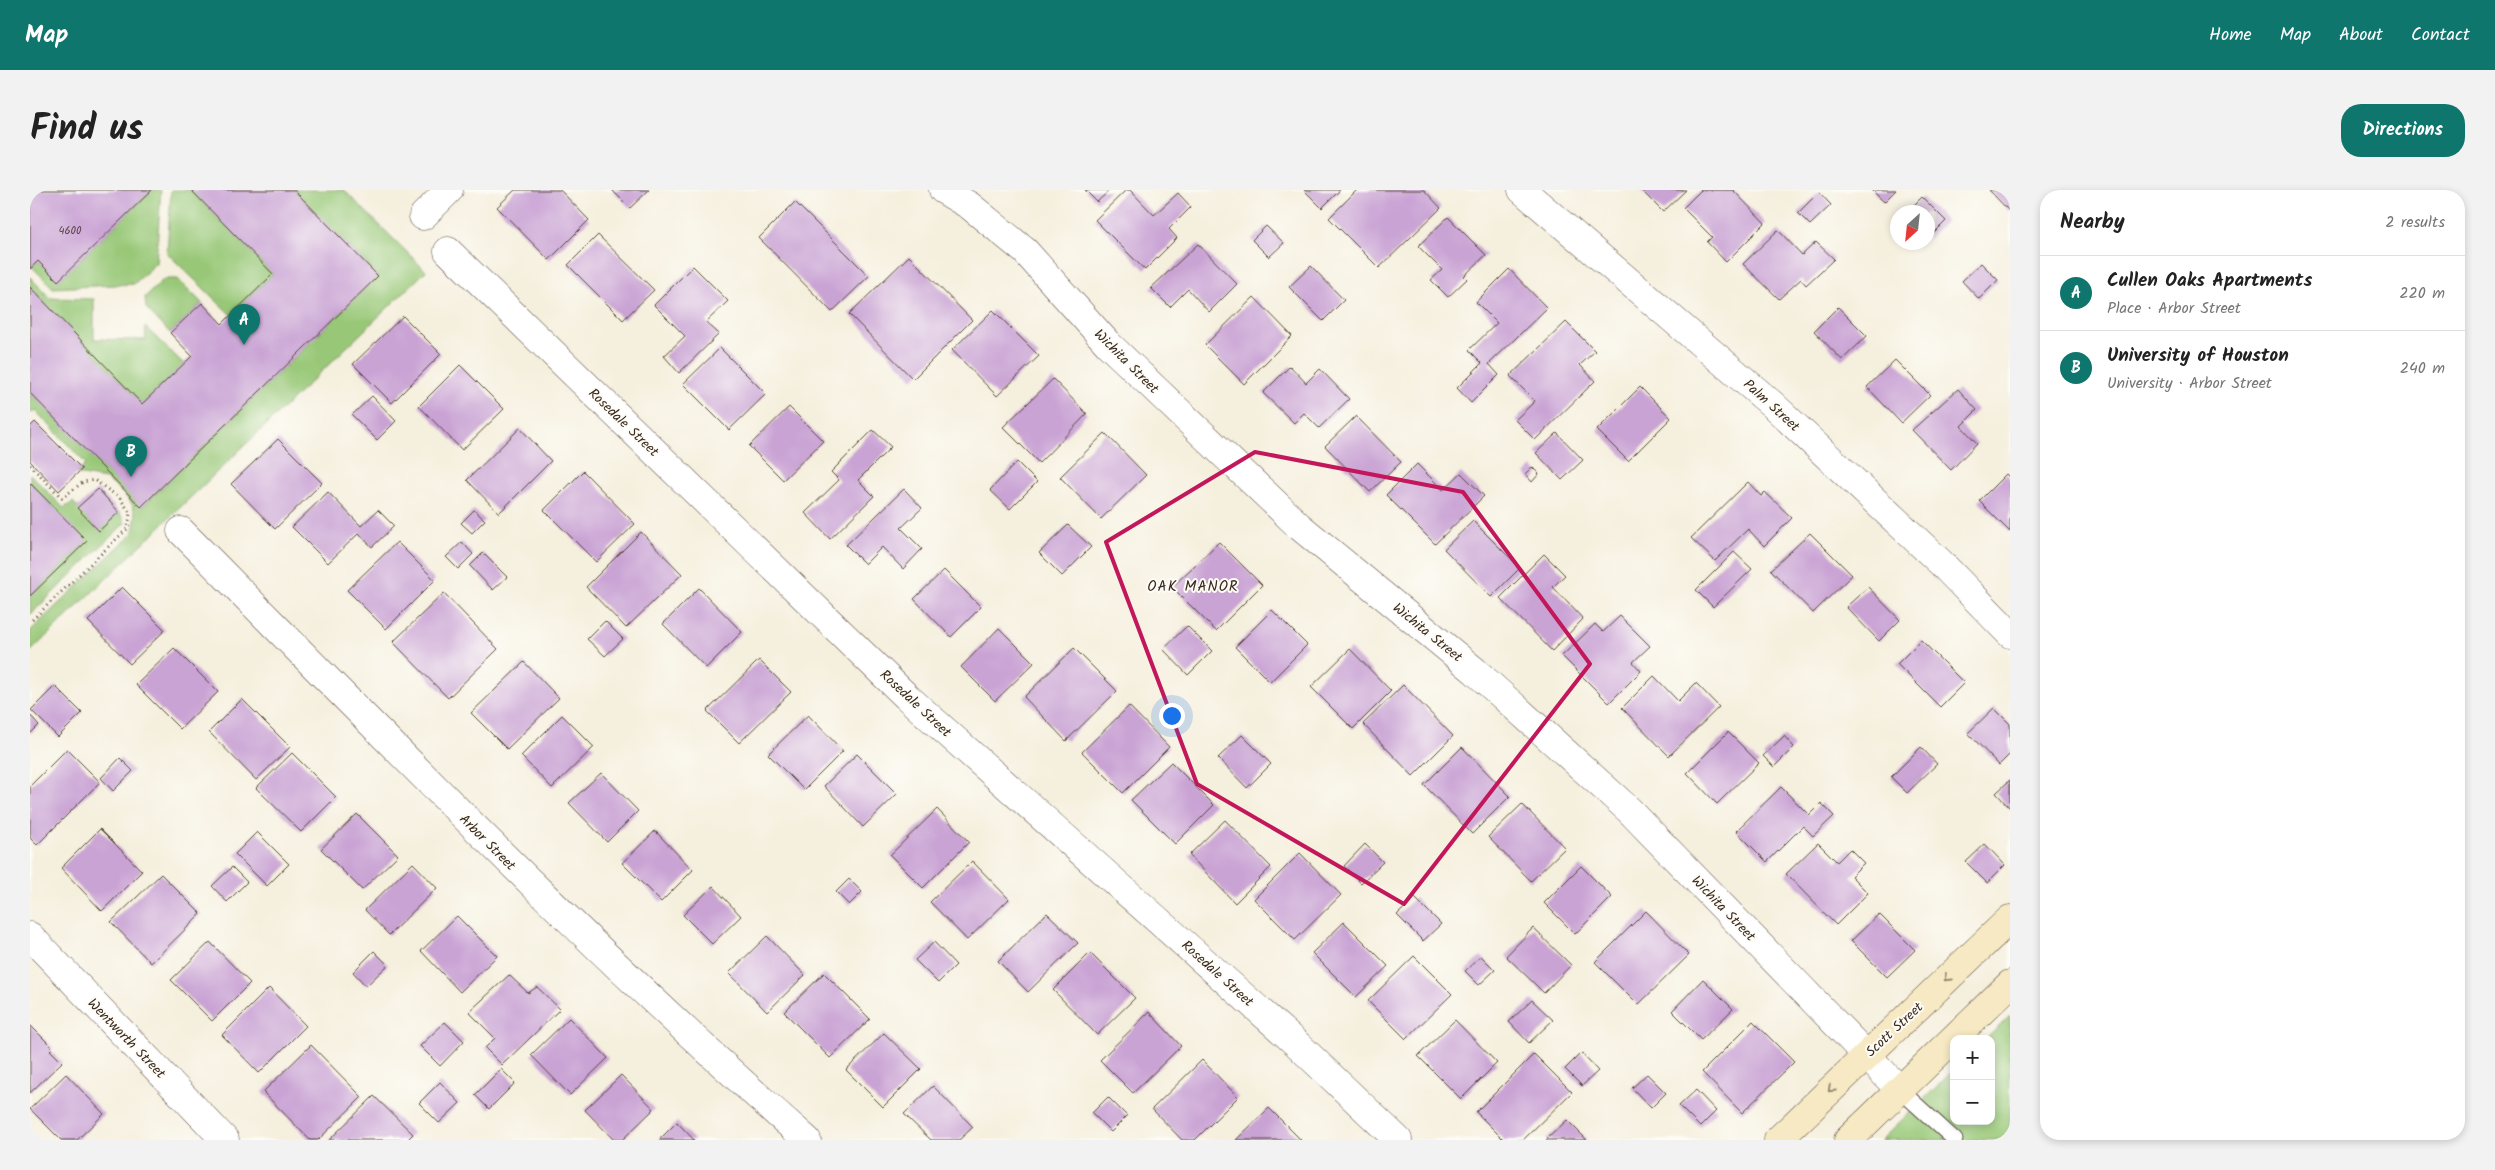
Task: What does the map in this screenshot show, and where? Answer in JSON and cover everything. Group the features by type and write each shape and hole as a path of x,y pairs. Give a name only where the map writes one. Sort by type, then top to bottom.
{"main road":[{"name":"Scott Street","path":"1778,1140 2010,919"},
{"path":"1848,1140 2010,984"}],"street":[{"path":"423,216 449,190"},
{"name":"Wichita Street","path":"943,190 970,206 1024,251 1108,344 1299,526 1475,671 1629,810 1900,1090"},
{"name":"Palm Street","path":"1522,190 1773,405 1940,562 2010,634"},
{"name":"Rosedale Street","path":"448,251 906,696 1297,1044 1398,1140"},
{"name":"Arbor Street","path":"181,531 504,858 756,1095 807,1140"},
{"name":"Wentworth Street","path":"30,936 225,1140"}],"lane":[{"path":"1900,1090 1955,1140"}],"path":[{"path":"30,466 62,498 83,482 94,480 120,498 130,513 128,528 30,622"}],"highlighted area":[{"path":"1255,452 1463,492 1590,664 1404,904 1197,784 1106,542"}],"green space":[{"path":"152,190 161,190 156,263 134,284 53,288 32,267 38,261 58,281"},
{"path":"171,190 191,190 273,274 231,315 167,253"},
{"path":"294,190 344,190 426,271 30,652 30,631 133,533 136,515 132,504 121,491 106,479 77,474 86,464 35,410 30,414 30,393 142,507 378,276"},
{"path":"30,277 50,298 94,299 94,339 146,340 145,327 184,364 142,404 30,287"},
{"path":"164,279 178,279 202,303 170,333 146,308 145,297"},
{"path":"30,474 64,508 73,502 98,530 119,512 125,523 30,615 30,596 86,541 30,483"},
{"path":"2010,1016 2010,1140 1881,1140 1950,1074 1950,1125 1995,1125 1995,1035 1990,1035"}],"building":[{"path":"39,190 152,190 58,281 38,261 30,269 30,199"},
{"path":"191,190 294,190 378,276 141,507 30,393 30,287 142,404 192,356 170,333 202,303 222,324 273,274"},
{"path":"515,190 560,190 589,220 549,260 497,207"},
{"path":"612,190 649,190 630,208"},
{"path":"1085,190 1110,190 1097,202"},
{"path":"1126,190 1130,190 1154,215 1178,193 1191,207 1169,229 1177,238 1145,270 1095,220"},
{"path":"1304,190 1340,190 1322,208"},
{"path":"1357,190 1424,190 1441,208 1379,268 1329,218"},
{"path":"1641,190 1686,190 1663,212"},
{"path":"1701,190 1733,190 1765,223 1726,262 1707,242 1712,237 1683,208"},
{"path":"1872,190 1896,190 1884,202"},
{"path":"1989,190 2010,190 2010,212"},
{"path":"1819,192 1831,205 1810,225 1798,213"},
{"path":"1922,197 1930,205 1914,205"},
{"path":"795,202 869,276 832,312 759,238"},
{"path":"1935,210 1946,221 1935,232"},
{"path":"1448,217 1486,255 1464,276 1467,279 1448,297 1431,280 1442,270 1418,246"},
{"path":"1266,226 1284,243 1269,257 1252,240"},
{"path":"1778,230 1802,255 1816,242 1834,259 1806,285 1801,279 1779,299 1743,264"},
{"path":"598,235 654,290 623,320 568,265"},
{"path":"1198,244 1237,284 1209,312 1188,289 1170,307 1151,288"},
{"path":"909,256 972,320 913,379 849,314"},
{"path":"1981,263 1998,280 1979,299 1962,281"},
{"path":"693,266 728,301 706,322 719,334 679,373 664,356 685,336 654,305"},
{"path":"1311,266 1344,300 1323,321 1289,287"},
{"path":"1509,269 1547,308 1489,364 1499,375 1471,403 1457,388 1482,363 1469,350 1497,323 1476,302"},
{"path":"1254,297 1292,336 1244,384 1205,345"},
{"path":"1838,307 1867,336 1842,360 1814,331"},
{"path":"993,310 1039,356 997,396 952,350"},
{"path":"403,316 441,354 392,403 353,364"},
{"path":"1566,322 1595,351 1580,365 1595,381 1535,440 1515,420 1535,401 1510,376"},
{"path":"720,348 766,394 729,430 683,384"},
{"path":"1895,360 1930,395 1901,423 1867,387"},
{"path":"460,365 504,409 462,450 419,406"},
{"path":"1290,366 1306,383 1320,369 1349,399 1319,428 1304,413 1294,423 1263,393"},
{"path":"1053,379 1087,414 1039,463 1003,427"},
{"path":"1640,387 1671,418 1628,461 1597,430"},
{"path":"1958,389 1977,410 1961,426 1977,443 1951,470 1912,430"},
{"path":"372,396 396,421 377,440 352,415"},
{"path":"789,407 823,441 783,480 749,446"},
{"path":"1356,416 1401,462 1370,492 1325,446"},
{"path":"35,422 82,469 59,491 30,461 30,427"},
{"path":"520,428 551,461 499,513 467,480"},
{"path":"873,430 891,447 858,480 874,496 830,539 805,513 839,480 831,472"},
{"path":"1105,433 1146,475 1101,519 1060,477"},
{"path":"1557,433 1583,460 1562,480 1536,453"},
{"path":"278,439 322,483 275,529 231,484"},
{"path":"1017,462 1037,482 1010,509 990,490"},
{"path":"1417,464 1443,490 1461,473 1484,496 1435,544 1386,495"},
{"path":"1532,467 1539,474 1532,482 1525,474"},
{"path":"583,471 635,524 596,562 544,510"},
{"path":"2006,474 2010,478 2010,532 1979,501"},
{"path":"1748,482 1761,496 1765,492 1792,518 1764,546 1748,529 1715,561 1691,538"},
{"path":"30,483 87,541 30,596"},
{"path":"98,489 119,512 99,531 77,508"},
{"path":"904,489 922,508 901,528 922,549 903,569 882,547 865,564 846,545"},
{"path":"328,492 361,526 378,510 394,526 372,547 359,533 328,563 292,527"},
{"path":"474,510 485,520 472,533 461,523"},
{"path":"1473,521 1520,568 1491,597 1444,549"},
{"path":"1068,525 1091,547 1062,576 1039,553"},
{"path":"641,532 682,574 626,628 586,587"},
{"path":"1810,533 1852,575 1813,613 1771,570"},
{"path":"397,542 435,580 386,629 347,590"},
{"path":"462,542 473,554 458,569 446,557"},
{"path":"1219,542 1262,585 1216,631 1172,587"},
{"path":"1734,552 1752,569 1713,607 1696,590"},
{"path":"483,553 507,577 493,590 470,566"},
{"path":"1544,554 1565,575 1553,587 1583,619 1552,651 1500,598"},
{"path":"944,570 981,607 951,637 914,599"},
{"path":"122,587 165,630 130,664 88,621"},
{"path":"1868,587 1900,620 1879,641 1846,607"},
{"path":"699,588 742,632 706,668 663,624"},
{"path":"444,593 498,649 448,698 393,642"},
{"path":"1272,610 1307,645 1270,682 1235,647"},
{"path":"1620,616 1650,646 1633,662 1641,671 1609,703 1562,656 1595,624 1603,632"},
{"path":"605,621 623,639 605,656 587,639"},
{"path":"1187,626 1212,651 1188,675 1163,649"},
{"path":"999,628 1034,663 995,701 961,667"},
{"path":"1921,640 1964,683 1940,707 1897,664"},
{"path":"174,648 218,692 180,729 136,685"},
{"path":"1074,648 1117,691 1066,741 1024,697"},
{"path":"1350,649 1391,691 1353,729 1311,687"},
{"path":"759,660 791,692 739,743 707,711"},
{"path":"524,662 559,698 507,749 471,713"},
{"path":"1654,676 1678,701 1696,683 1719,707 1669,756 1622,708"},
{"path":"1403,685 1453,736 1413,776 1363,724"},
{"path":"55,686 82,713 58,737 31,710"},
{"path":"242,699 290,747 256,780 209,732"},
{"path":"1129,706 1169,747 1123,793 1082,752"},
{"path":"1994,708 2010,724 2010,754 1999,765 1968,733"},
{"path":"30,715 39,725 30,734"},
{"path":"562,715 594,747 552,788 521,756"},
{"path":"808,715 843,751 804,790 768,754"},
{"path":"1728,732 1759,763 1717,804 1687,773"},
{"path":"1242,735 1271,764 1247,788 1218,758"},
{"path":"1784,736 1794,747 1774,767 1763,756"},
{"path":"1462,747 1510,796 1472,834 1424,785"},
{"path":"1921,747 1937,764 1907,793 1891,777"},
{"path":"67,749 100,782 37,845 30,838 30,786"},
{"path":"292,753 336,797 301,832 256,788"},
{"path":"857,754 897,794 863,827 824,786"},
{"path":"120,758 133,771 113,791 101,778"},
{"path":"1171,762 1214,805 1175,844 1131,800"},
{"path":"601,773 638,811 607,842 569,803"},
{"path":"2010,780 2010,808 1996,793"},
{"path":"1781,787 1809,815 1821,803 1834,816 1813,836 1803,826 1767,862 1736,831"},
{"path":"1522,804 1565,848 1531,881 1488,837"},
{"path":"937,809 969,842 923,888 890,855"},
{"path":"357,814 398,855 362,890 321,849"},
{"path":"1225,820 1271,867 1235,903 1189,855"},
{"path":"100,829 142,871 102,911 61,868"},
{"path":"655,831 693,870 661,902 622,863"},
{"path":"257,832 289,864 267,886 235,854"},
{"path":"1818,843 1837,862 1850,849 1864,863 1851,876 1868,893 1836,925 1786,874"},
{"path":"1365,844 1383,862 1361,883 1344,866"},
{"path":"1985,844 2005,865 1987,883 1966,862"},
{"path":"1300,853 1341,895 1295,940 1254,899"},
{"path":"972,861 1009,899 967,940 930,902"},
{"path":"413,863 437,888 389,935 365,910"},
{"path":"1581,866 1612,897 1575,934 1544,903"},
{"path":"232,867 247,882 227,902 212,886"},
{"path":"161,874 201,914 151,963 111,922"},
{"path":"849,879 862,892 849,905 836,892"},
{"path":"713,886 741,916 712,944 683,915"},
{"path":"1415,898 1441,924 1423,941 1397,915"},
{"path":"1646,911 1689,955 1638,1005 1595,962"},
{"path":"1047,913 1078,943 1028,992 998,961"},
{"path":"1879,914 1915,950 1887,977 1851,941"},
{"path":"457,916 497,956 460,992 421,951"},
{"path":"1344,922 1388,966 1356,997 1312,953"},
{"path":"1533,928 1571,965 1544,993 1506,956"},
{"path":"767,936 805,975 767,1012 729,973"},
{"path":"210,942 250,983 212,1021 171,980"},
{"path":"934,942 956,965 938,983 915,960"},
{"path":"374,951 388,965 366,986 353,972"},
{"path":"1090,953 1135,998 1097,1035 1053,990"},
{"path":"1414,956 1452,994 1406,1039 1368,1001"},
{"path":"1481,956 1495,970 1479,985 1465,971"},
{"path":"824,973 870,1019 830,1058 784,1012"},
{"path":"509,975 528,993 537,987 560,1009 502,1065 485,1048 495,1038 469,1012"},
{"path":"1703,979 1733,1009 1701,1040 1672,1011"},
{"path":"269,988 306,1026 259,1073 222,1035"},
{"path":"1532,1000 1553,1020 1529,1043 1509,1022"},
{"path":"1149,1012 1181,1046 1133,1093 1100,1060"},
{"path":"569,1018 608,1058 570,1095 531,1055"},
{"path":"1455,1020 1497,1063 1461,1099 1418,1056"},
{"path":"1753,1021 1794,1062 1742,1113 1702,1072"},
{"path":"445,1022 464,1041 440,1066 420,1046"},
{"path":"30,1025 53,1048 50,1050 62,1062 30,1093"},
{"path":"884,1033 921,1069 883,1107 846,1070"},
{"path":"311,1045 362,1097 318,1140 310,1140 263,1092"},
{"path":"1581,1053 1598,1071 1582,1086 1565,1069"},
{"path":"1534,1054 1572,1092 1523,1140 1504,1140 1476,1112"},
{"path":"1202,1060 1238,1097 1195,1140 1182,1140 1152,1109"},
{"path":"501,1069 515,1083 489,1109 475,1095"},
{"path":"66,1074 104,1114 77,1140 61,1140 30,1109"},
{"path":"1647,1074 1666,1093 1651,1108 1632,1088"},
{"path":"621,1075 654,1109 622,1140 614,1140 585,1110"},
{"path":"440,1082 460,1103 439,1123 419,1103"},
{"path":"933,1086 973,1127 959,1140 931,1140 904,1114"},
{"path":"1696,1090 1716,1111 1700,1127 1679,1106"},
{"path":"374,1096 413,1134 407,1140 329,1140"},
{"path":"1108,1097 1127,1116 1111,1132 1092,1113"},
{"path":"1269,1108 1301,1140 1236,1140"},
{"path":"1567,1120 1587,1140 1546,1140"},
{"path":"677,1122 694,1140 659,1140"}],"place":[{"name":"Cullen Oaks Apartments","path":"244,345"},
{"name":"University of Houston","path":"131,477"}],"district":[{"name":"OAK MANOR","path":"1193,586"}]}
